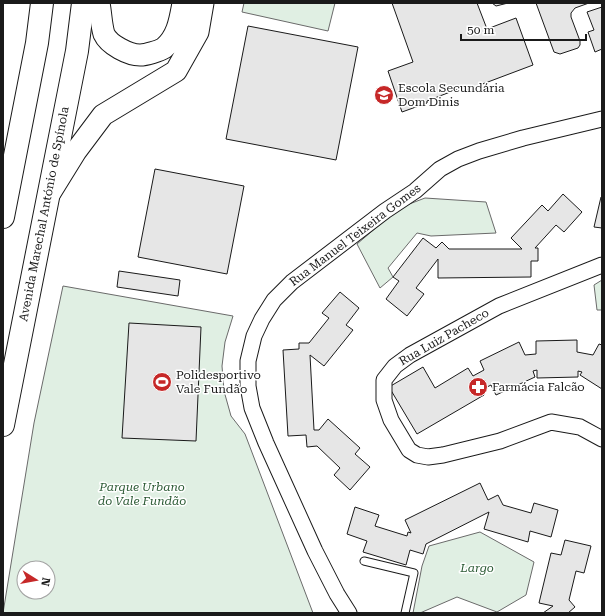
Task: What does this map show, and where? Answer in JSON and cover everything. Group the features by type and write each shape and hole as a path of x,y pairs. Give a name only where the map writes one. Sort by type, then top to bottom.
{"highway":[{"path":"3,217 37,43 42,3"},
{"name":"Avenida Marechal António de Spínola","path":"3,425 77,51 83,3"}],"main road":[{"path":"100,3 101,21 105,35 115,47 140,55 163,48 179,26 183,3"},
{"path":"48,196 76,151 104,115 176,71 198,32 203,3"}],"street":[{"name":"Rua Manuel Teixeira Gomes","path":"348,613 315,551 266,443 252,408 248,386 248,361 254,336 262,319 274,300 292,282 385,210 415,191 440,169 479,151 524,138 602,119"},
{"name":"Rua Luiz Pacheco","path":"602,265 499,306 410,355 395,366 384,380 384,400 391,420 409,450 417,455 428,457 443,455 500,441 551,422 580,426 602,439"}],"lane":[{"path":"364,561 414,573 405,613"}],"green space":[{"path":"244,3 335,3 328,31 242,12"},
{"path":"425,198 486,202 496,233 431,236 417,233 388,268 393,277 380,288 357,244 399,208"},
{"path":"602,280 602,310 597,310 594,285"},
{"name":"Parque Urbano do Vale Fundão","path":"63,286 233,316 225,342 222,366 224,391 231,416 245,434 313,613 3,613 34,423"},
{"name":"Largo","path":"480,532 534,562 526,595 497,612 457,597 420,613 413,613 422,566 429,546"}],"building":[{"path":"392,3 477,3 487,29 516,18 533,65 464,91 463,87 402,112 388,71 413,62"},
{"path":"492,3 508,3 496,6"},
{"path":"536,3 589,3 575,8 571,13 571,17 580,41 578,48 560,54 554,52"},
{"path":"602,7 602,49 595,52 588,32 594,30 587,12"},
{"path":"248,26 358,47 336,160 226,139"},
{"path":"155,169 244,186 227,274 138,257"},
{"path":"563,194 582,212 564,232 556,225 535,248 538,248 538,261 531,261 531,277 438,278 438,259 416,288 424,294 407,316 386,299 399,281 393,277 423,238 436,248 442,242 449,249 522,249 511,238 542,205 548,211"},
{"path":"602,197 602,228 594,227"},
{"path":"119,271 180,280 178,296 117,287"},
{"path":"340,292 359,308 346,325 353,330 324,366 310,355 314,430 319,430 328,419 360,448 355,454 370,467 350,490 334,475 340,468 317,446 307,447 306,435 288,436 283,350 299,349 299,343 309,343 329,318 322,313"},
{"name":"Polidesportivo Vale Fundão","path":"129,323 201,327 196,441 122,438"},
{"path":"577,340 577,352 593,355 599,344 602,345 602,389 580,375 582,372 578,371 578,377 537,378 537,370 533,371 535,377 496,395 491,385 481,390 484,395 417,434 389,387 423,367 435,388 468,368 473,376 484,370 480,361 519,342 525,355 536,354 536,341"},
{"path":"480,483 488,500 498,495 503,505 531,513 534,503 558,510 551,537 530,531 528,542 484,529 489,512 426,544 423,554 410,550 406,565 363,552 367,541 347,534 355,507 379,515 375,526 407,536 408,532 411,533 405,520"},
{"path":"565,540 591,546 584,573 576,571 569,600 575,607 568,613 543,613 553,606 539,603 551,553 561,555"}],"place":[{"name":"Escola Secundária Dom Dinis","path":"384,95"},
{"name":"Polidesportivo Vale Fundão","path":"162,382"},
{"name":"Farmácia Falcão","path":"478,387"}]}
